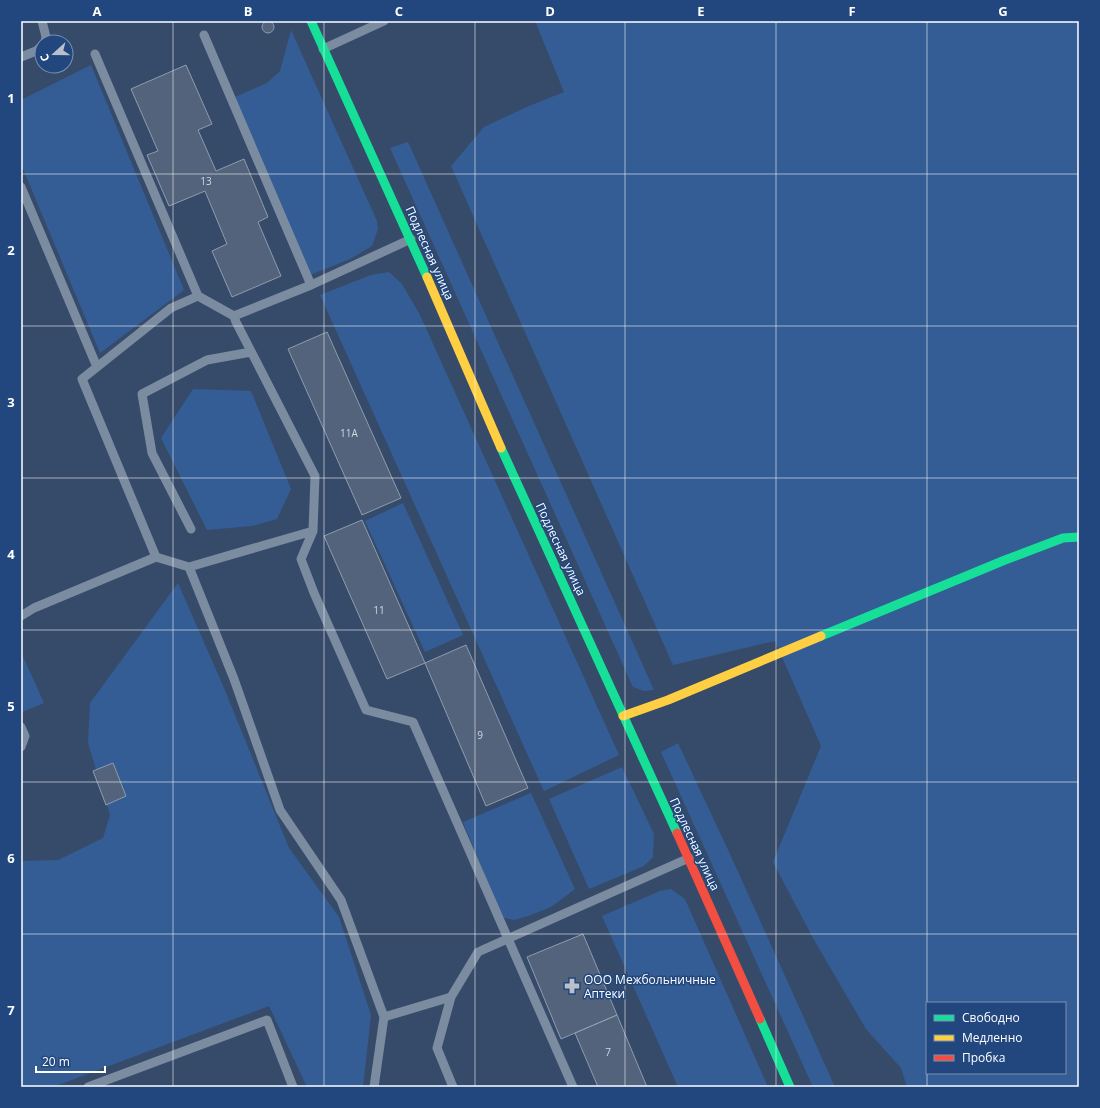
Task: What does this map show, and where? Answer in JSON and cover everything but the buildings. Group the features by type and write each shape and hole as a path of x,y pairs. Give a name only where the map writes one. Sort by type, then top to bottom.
{"main road":[{"name":"Подлесная улица","path":"311,21 411,239 503,451 689,858 790,1087"},
{"path":"623,716 675,697 1005,560 1063,538 1079,537"}],"lane":[{"path":"42,21 45,34"},
{"path":"323,49 384,21"},
{"path":"204,35 312,285"},
{"path":"21,57 34,52"},
{"path":"95,54 198,296 234,316 315,476 313,531 301,559 314,593 366,710 413,722 573,1087"},
{"path":"21,187 97,367"},
{"path":"234,316 312,285 411,239"},
{"path":"156,557 82,378 171,308 198,296"},
{"path":"191,528 152,453 142,394 208,360 252,352"},
{"path":"21,616 34,608 156,557 189,567 313,531"},
{"path":"189,567 234,680 280,810 341,900 384,1017 374,1087"},
{"path":"21,727 25,736 21,747"},
{"path":"453,1087 437,1048 451,997 478,952 689,858"},
{"path":"384,1017 451,997"},
{"path":"88,1087 267,1020 291,1086"}],"shaded area":[{"path":"535,21 1079,21 1079,1087 907,1087 901,1068 866,1029 813,938 773,862 821,746 775,641 673,665 451,166 484,127 529,106 564,92"},
{"path":"291,30 377,221 378,229 372,246 350,259 310,275 235,97 267,83 280,71"},
{"path":"91,65 184,290 100,353 21,164 21,100"},
{"path":"408,142 654,690 644,691 633,687 390,148"},
{"path":"389,272 402,284 420,315 619,755 544,791 320,295 371,275"},
{"path":"193,389 251,391 291,489 277,519 252,526 207,530 161,438"},
{"path":"403,503 463,635 425,652 365,521"},
{"path":"178,583 224,688 289,848 339,917 371,1015 363,1087 307,1087 269,1006 53,1087 21,1087 21,861 58,860 103,838 110,815 88,743 90,703"},
{"path":"21,652 44,703 22,712 21,709"},
{"path":"678,743 730,854 835,1087 813,1087 661,752"},
{"path":"622,767 654,834 653,857 644,866 589,889 549,799"},
{"path":"531,793 575,889 551,907 514,920 504,918 495,900 463,822"},
{"path":"671,889 685,899 768,1087 678,1087 602,916 660,891"}],"traffic: fast":[{"path":"311,21 427,277"},
{"path":"501,448 677,833"},
{"path":"821,636 1005,560 1063,538 1079,537"},
{"path":"760,1019 790,1087"}],"traffic: slow":[{"path":"427,277 501,448"},
{"path":"623,716 668,700 821,636"}],"traffic: jam":[{"path":"677,833 760,1019"}],"place":[{"name":"ООО Межбольничные Аптеки","path":"572,986"}]}
